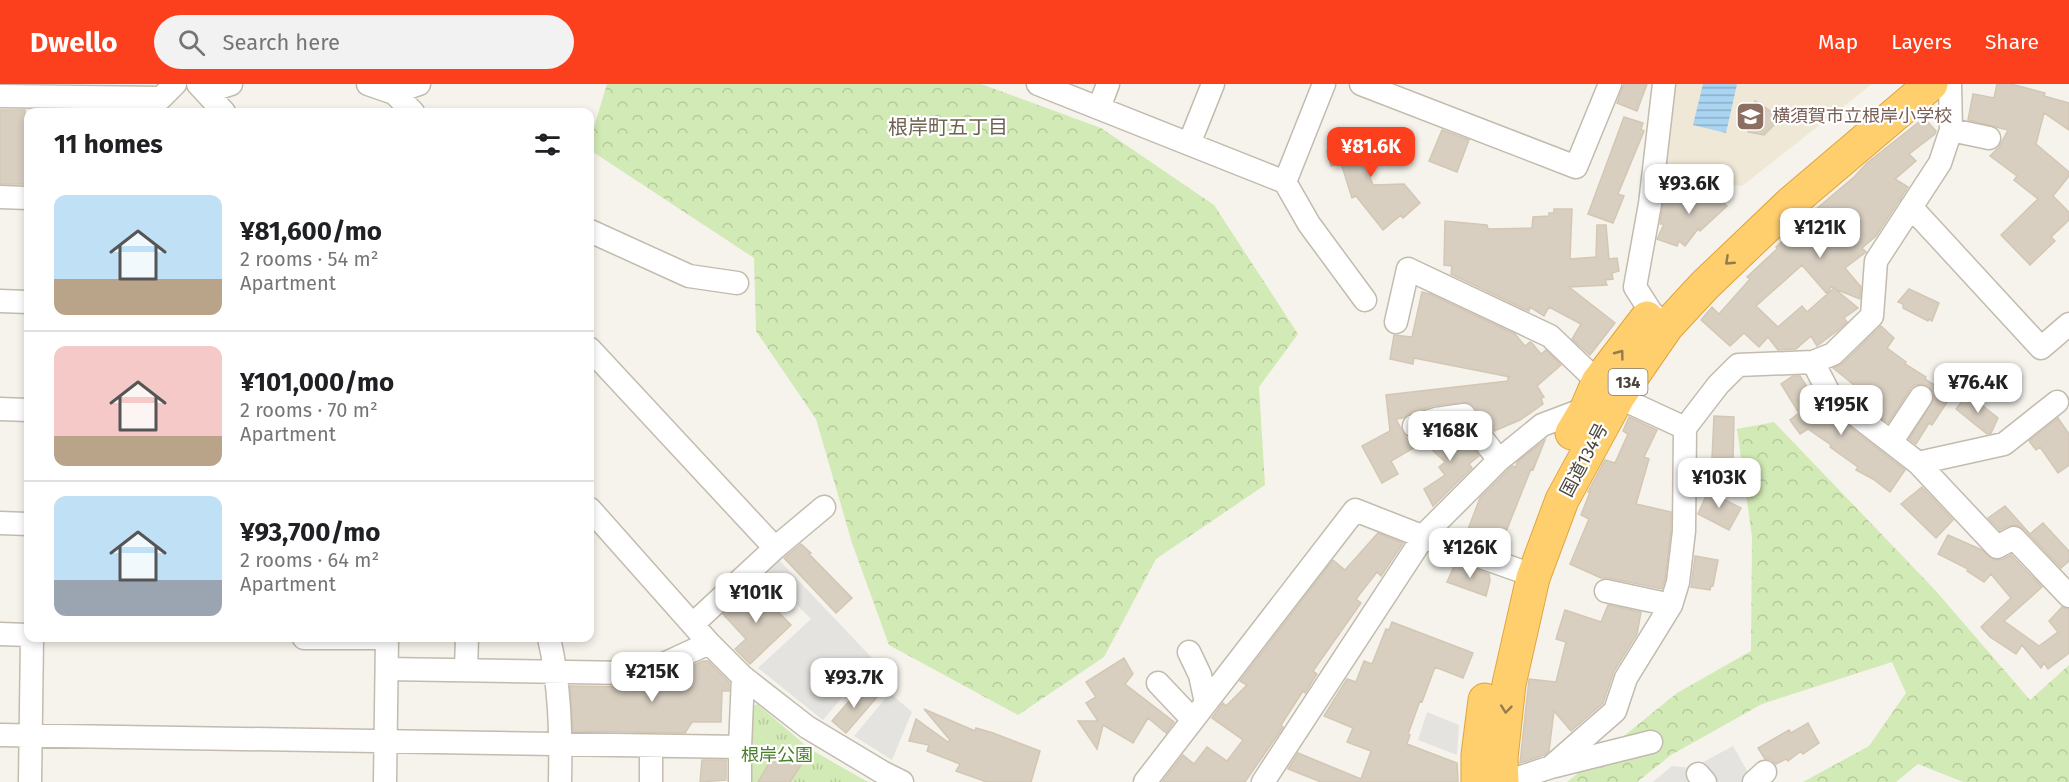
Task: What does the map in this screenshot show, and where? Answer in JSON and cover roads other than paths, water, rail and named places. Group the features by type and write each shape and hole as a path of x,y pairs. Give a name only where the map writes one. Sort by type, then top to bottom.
{"highway":[{"name":"国道134号","path":"1478,782 1478,755 1488,681 1518,570 1543,492 1601,396 1659,319 1691,268 1899,84"},
{"name":"国道134号","path":"1659,319 1705,285 1792,202 1931,84"},
{"name":"国道134号","path":"1504,782 1502,758 1509,684 1533,578 1601,396"}],"street":[{"path":"0,96 161,98 175,84"},
{"path":"202,88 231,84"},
{"path":"368,84 394,93 409,108"},
{"path":"394,93 419,84"},
{"path":"1038,84 1285,182 1309,224 1365,300"},
{"path":"1099,108 1108,84"},
{"path":"1190,144 1213,84"},
{"path":"1285,182 1324,84"},
{"path":"1361,84 1576,167 1610,84"},
{"path":"1659,319 1635,287 1650,204 1664,84"},
{"path":"1551,767 1615,711 1626,678 1671,605 1678,582 1684,531 1685,428 1718,385 1738,365 1813,362 1833,354 1872,316 1876,261 1940,162 1951,129 1950,84"},
{"path":"202,88 220,108"},
{"path":"1951,129 1989,138"},
{"path":"0,197 24,198"},
{"path":"1911,207 2041,348 2069,324"},
{"path":"594,233 689,276 737,283"},
{"path":"1396,322 1408,269 1550,336 1601,396 1685,428"},
{"path":"0,301 24,302"},
{"path":"594,353 775,548"},
{"path":"1813,362 1830,395 1918,463 1997,547 2014,538 2065,583"},
{"path":"1263,782 1426,533 1499,460 1542,425 1601,396"},
{"path":"1892,441 1921,397"},
{"path":"1918,463 2004,444 2057,402"},
{"path":"0,409 24,410"},
{"path":"1414,426 1436,419 1464,415 1499,460"},
{"path":"693,624 775,548 824,507"},
{"path":"1145,782 1355,510 1518,570"},
{"path":"594,513 709,643 743,677 807,727 902,782"},
{"path":"0,523 24,524"},
{"path":"1606,591 1671,605"},
{"path":"0,634 24,634"},
{"path":"30,782 32,642"},
{"path":"385,782 387,642"},
{"path":"466,669 467,642"},
{"path":"550,642 556,671 561,744 560,782"},
{"path":"387,669 628,673 653,669 709,643"},
{"path":"1189,652 1200,675 1200,711"},
{"path":"740,782 743,677"},
{"path":"1158,682 1200,711"},
{"path":"0,735 740,747"},
{"path":"1504,782 1551,767 1651,742"},
{"path":"651,746 651,782"}],"water":[{"path":"1703,84 1737,84 1726,133 1693,125"}],"place":[{"name":"横須賀市立根岸小学校","path":"1751,116"}],"district":[{"name":"根岸町五丁目","path":"948,127"}],"park label":[{"name":"根岸公園","path":"777,755"}]}
